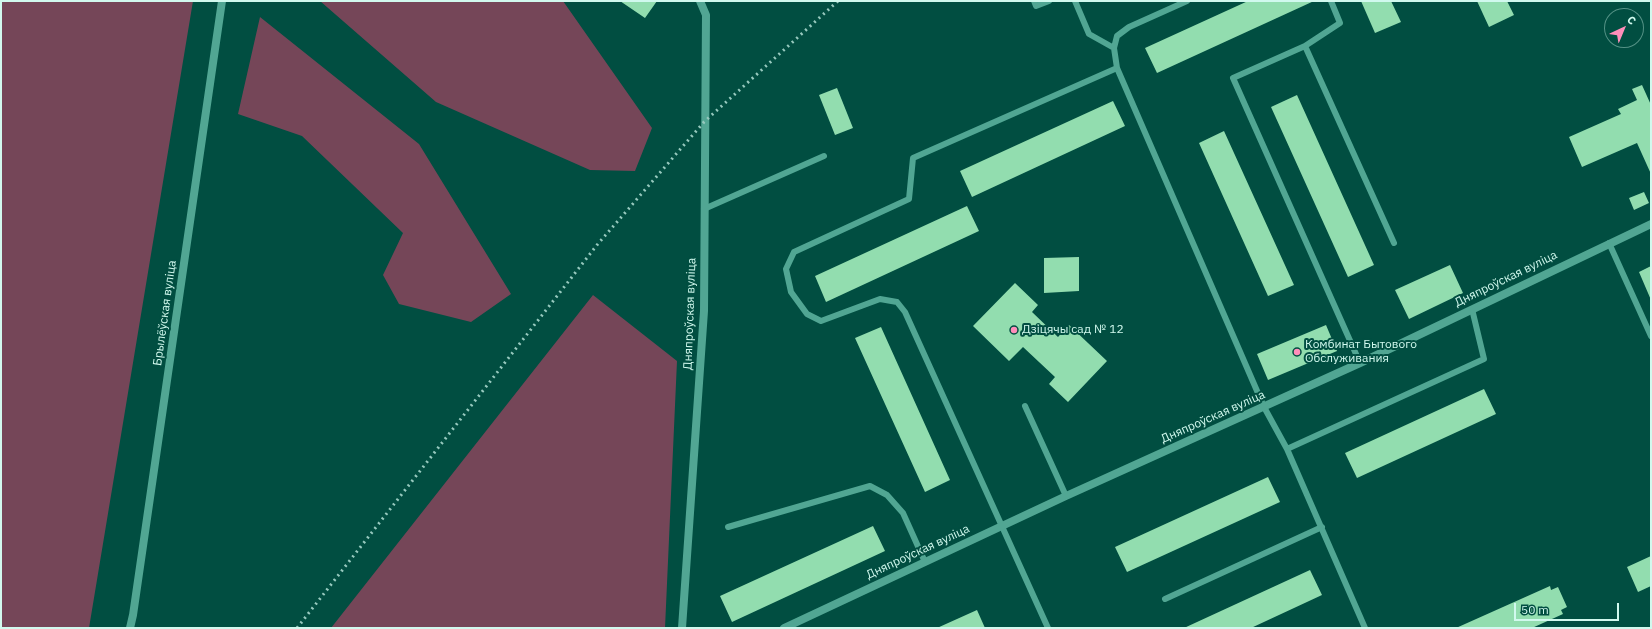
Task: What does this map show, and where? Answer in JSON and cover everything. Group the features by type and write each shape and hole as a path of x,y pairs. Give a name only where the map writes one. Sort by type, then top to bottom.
{"street":[{"name":"Брылёўская вуліца","path":"130,628 222,1"},
{"name":"Дняпроўская вуліца","path":"682,628 704,311 706,15 700,1"},
{"name":"Дняпроўская вуліца","path":"784,628 1066,496 1360,363 1651,224"}],"lane":[{"path":"1034,1 1036,6 1049,1"},
{"path":"1075,1 1089,34 1114,48"},
{"path":"1187,1 1129,27 1116,36 1114,48 1117,68 1264,407 1287,449 1365,628"},
{"path":"1330,1 1340,23 1305,46 1234,78 1360,363"},
{"path":"1305,46 1394,243"},
{"path":"1048,628 906,312 897,302 880,299 821,321 807,314 791,292 786,268 794,252 909,199 913,158 1117,68"},
{"path":"704,209 824,156"},
{"path":"1609,243 1651,336"},
{"path":"1287,449 1484,359 1472,309"},
{"path":"1025,406 1066,496"},
{"path":"728,527 870,486 887,495 903,513 925,562"},
{"path":"1166,599 1322,527"}],"shaded area":[{"path":"1,1 193,1 89,628 1,628"},
{"path":"320,1 563,1 652,128 635,171 590,170 436,102"},
{"path":"260,17 419,144 511,294 471,322 399,304 383,275 403,233 302,136 238,114"},
{"path":"593,295 677,361 665,628 331,628"}],"building":[{"path":"620,1 657,1 645,18"},
{"path":"1248,1 1314,1 1157,73 1145,48"},
{"path":"1361,1 1391,1 1401,22 1375,33"},
{"path":"1477,1 1507,1 1514,15 1489,27"},
{"path":"1642,85 1651,105 1651,174 1637,143 1582,167 1569,137 1621,114 1618,109 1637,100 1632,89"},
{"path":"837,88 853,128 835,135 819,95"},
{"path":"1297,95 1374,265 1348,277 1271,107"},
{"path":"1113,101 1125,126 972,197 960,171"},
{"path":"1224,131 1294,285 1268,296 1199,143"},
{"path":"1644,192 1649,203 1634,210 1629,198"},
{"path":"967,206 979,231 826,302 815,276"},
{"path":"1079,257 1079,291 1044,293 1044,258"},
{"path":"1450,265 1463,293 1409,319 1395,290"},
{"path":"1651,266 1651,300 1639,272"},
{"name":"Дзіцячы сад № 12","path":"1015,283 1038,305 1032,312 1058,337 1069,325 1107,361 1068,402 1049,384 1055,377 1023,347 1009,361 973,326"},
{"name":"Комбинат Бытового Обслуживания","path":"1326,325 1337,351 1268,380 1257,354"},
{"path":"881,327 950,480 925,492 855,338"},
{"path":"1484,389 1496,414 1357,478 1345,453"},
{"path":"1268,477 1280,502 1127,572 1115,547"},
{"path":"873,526 885,551 732,622 720,596"},
{"path":"1651,556 1651,586 1638,592 1627,567"},
{"path":"1310,570 1322,595 1251,628 1184,628"},
{"path":"1550,586 1551,590 1558,587 1567,607 1561,610 1563,614 1532,628 1456,628"},
{"path":"977,610 985,628 937,628"}],"railway":[{"path":"297,628 597,245 704,122 838,1"}],"place":[{"name":"Дзіцячы сад № 12","path":"1014,330"},
{"name":"Комбинат Бытового Обслуживания","path":"1297,352"}]}
